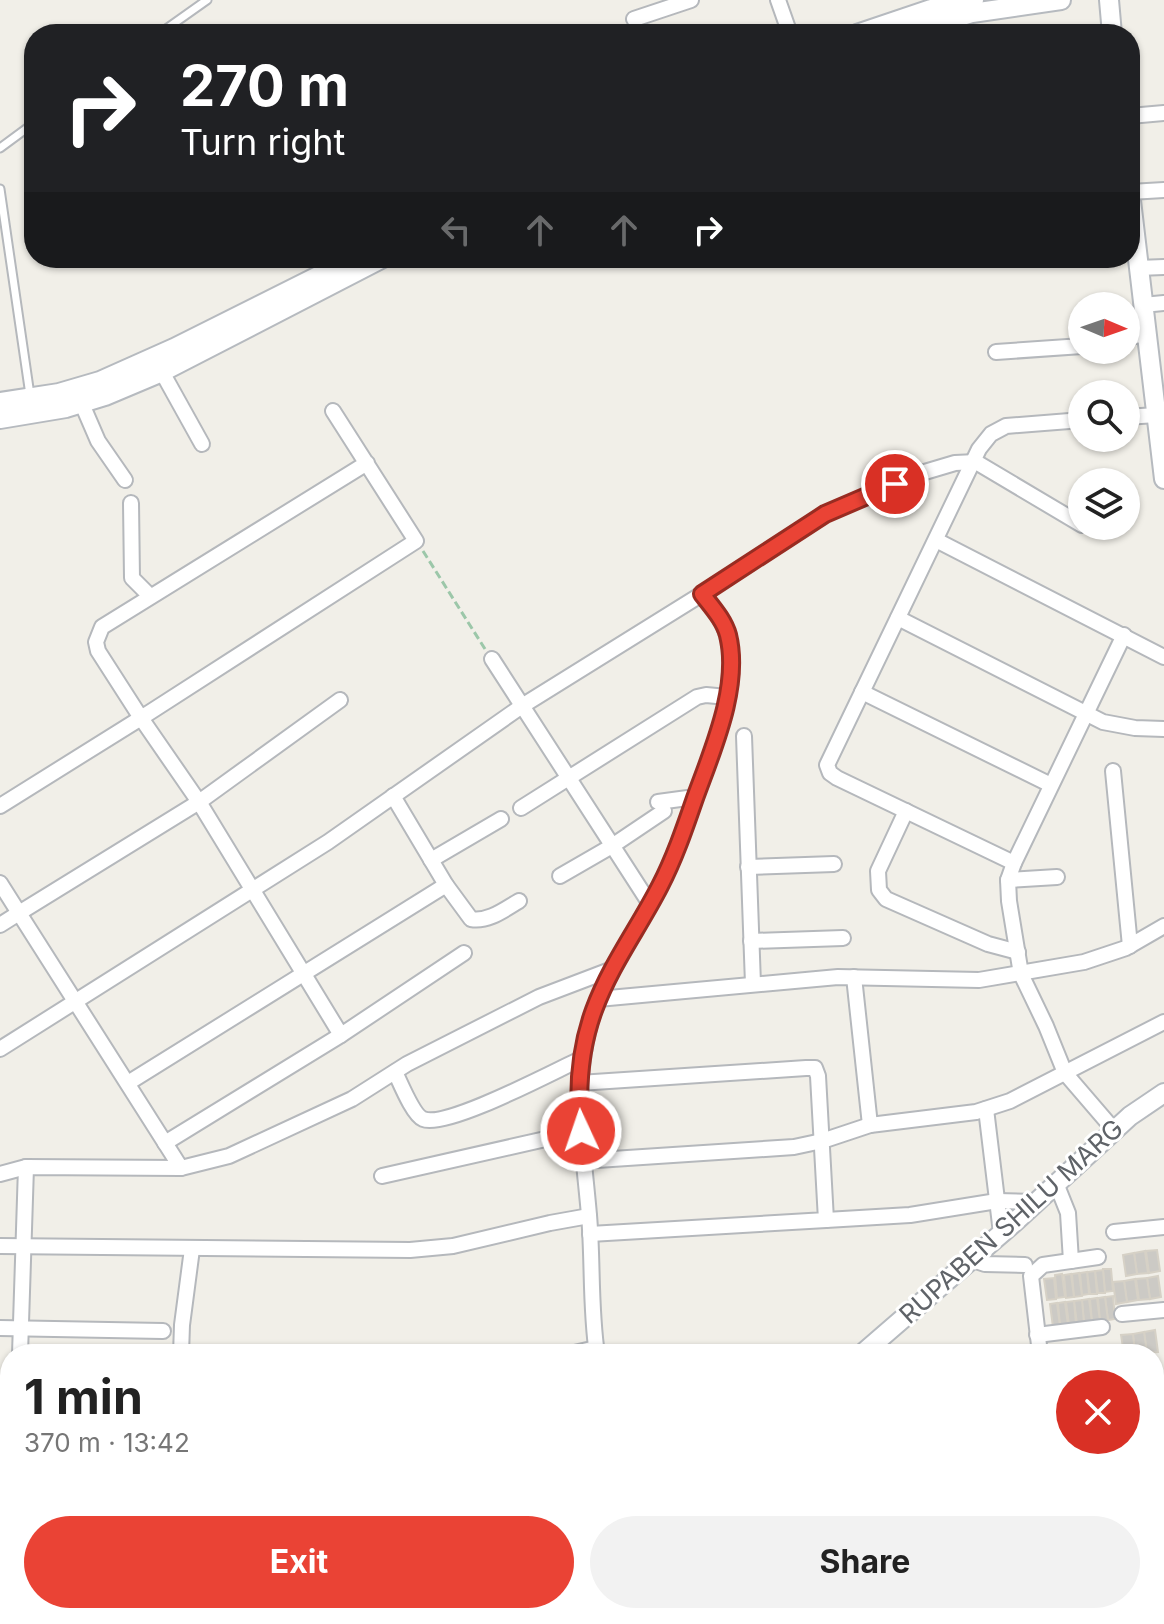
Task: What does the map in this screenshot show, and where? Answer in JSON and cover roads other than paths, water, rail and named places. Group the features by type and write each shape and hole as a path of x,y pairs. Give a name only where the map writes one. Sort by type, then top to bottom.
{"street":[{"path":"634,19 691,0"},
{"path":"778,0 786,24"},
{"path":"887,24 953,2 974,0"},
{"path":"937,24 972,13 1061,0"},
{"path":"1109,0 1111,24"},
{"path":"1140,115 1164,113"},
{"path":"1140,191 1164,190"},
{"path":"1140,268 1164,267"},
{"path":"0,402 30,397 79,396 100,381 174,348 334,268"},
{"path":"0,419 162,372 364,268"},
{"path":"1138,268 1164,479"},
{"path":"1143,305 1164,303"},
{"path":"1140,335 1146,334"},
{"path":"996,352 1068,347"},
{"path":"162,372 202,444"},
{"path":"79,396 98,441 125,480"},
{"path":"0,806 416,541 333,411"},
{"path":"1140,416 1156,415"},
{"path":"1014,863 830,773 827,765 979,449 991,434 1006,426 1068,421"},
{"path":"0,1049 328,842 522,706 825,514 918,474 955,463 976,462 1068,517"},
{"path":"341,1035 254,889 98,651 96,642 102,627 367,463"},
{"path":"131,503 132,578 150,596"},
{"path":"936,540 1164,657"},
{"path":"596,1344 579,1083 598,999 610,970 650,904 675,854 715,742 727,697 730,662 728,635 717,612 702,594"},
{"path":"898,618 1085,714 1120,726 1164,729"},
{"path":"1114,1130 1065,1073 1021,974 1008,880 1124,635"},
{"path":"492,659 650,904"},
{"path":"862,692 1051,785"},
{"path":"521,808 697,697 727,697"},
{"path":"0,925 199,802 340,700"},
{"path":"744,736 753,984"},
{"path":"1113,771 1130,946"},
{"path":"393,796 446,885 471,919 490,917 519,901"},
{"path":"560,876 612,846 661,807 695,797"},
{"path":"906,811 878,871 879,890 886,899 988,944 1018,952"},
{"path":"431,860 501,819"},
{"path":"748,867 834,864"},
{"path":"1008,880 1057,877"},
{"path":"0,883 181,1168"},
{"path":"128,1083 446,885"},
{"path":"598,999 854,977 979,980 1084,962 1130,946 1164,926"},
{"path":"751,941 843,938"},
{"path":"165,1143 341,1035 464,953"},
{"path":"0,1174 26,1167 181,1168 229,1156 352,1099 395,1072 539,997 610,970"},
{"path":"854,977 870,1125"},
{"path":"582,1161 794,1147 870,1125 976,1112 1010,1101 1164,1022"},
{"path":"395,1072 417,1115 425,1120 436,1120 474,1109 583,1058"},
{"path":"579,1083 815,1068 818,1076 826,1220"},
{"name":"RUPABEN SHILU MARG","path":"873,1344 1130,1116 1164,1093"},
{"path":"986,1109 1001,1233"},
{"path":"382,1176 581,1131"},
{"path":"20,1344 26,1167"},
{"path":"1056,1183 1068,1213 1071,1261"},
{"path":"590,1234 910,1215 997,1201 1036,1202"},
{"path":"0,1246 422,1249 453,1246 589,1216"},
{"path":"1114,1232 1164,1227"},
{"path":"181,1344 192,1249"},
{"path":"1038,1344 1031,1276 1043,1265 1098,1257"},
{"path":"970,1259 985,1264 1025,1265"},
{"path":"1122,1314 1164,1310"},
{"path":"1037,1335 1102,1327"},
{"path":"0,1328 163,1331"}],"lane":[{"path":"173,24 207,0"},
{"path":"0,148 24,130"},
{"path":"0,189 30,397"}]}
